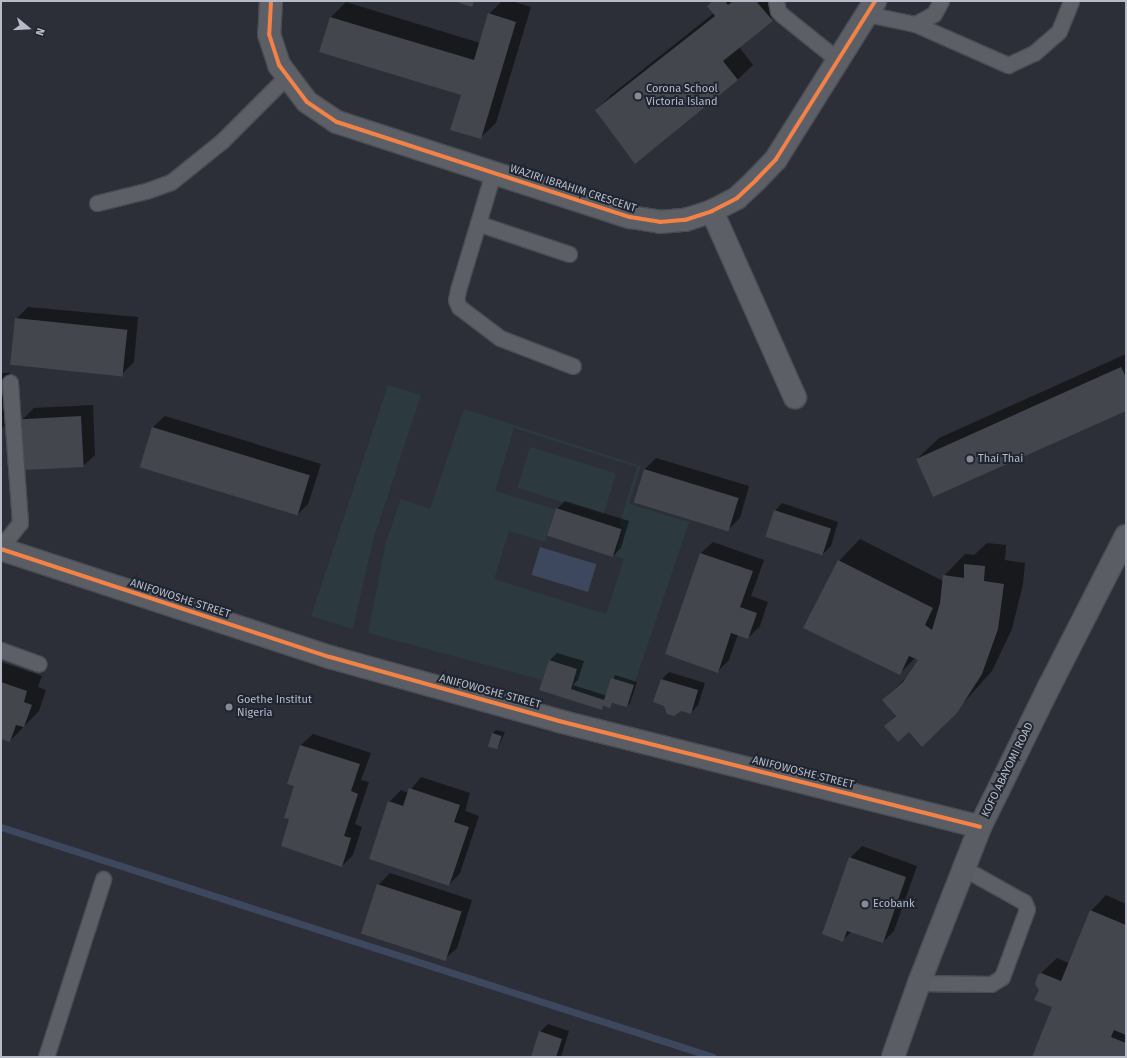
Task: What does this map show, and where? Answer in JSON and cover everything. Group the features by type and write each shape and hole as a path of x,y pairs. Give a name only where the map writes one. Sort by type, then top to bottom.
{"street":[{"name":"WAZIRI IBRAHIM CRESCENT","path":"271,1 269,34 279,65 307,102 337,122 630,217 660,222 685,220 712,212 737,198 776,159 871,8"},
{"path":"712,212 795,397"},
{"name":"KOFO ABAYOMI ROAD","path":"893,1057 919,983 965,869 980,827 1126,536"},
{"name":"ANIFOWOSHE STREET","path":"1,548 337,659 559,720 980,827"}],"lane":[{"path":"776,1 778,11 782,15 838,60"},
{"path":"915,24 934,14 941,1"},
{"path":"871,8 915,24 1008,65 1034,53 1059,31 1071,1"},
{"path":"97,203 149,190 171,182 222,142 287,76"},
{"path":"493,173 480,224 456,300 459,307 500,338 573,366"},
{"path":"480,224 569,254"},
{"path":"1,548 20,523 10,382"},
{"path":"1,650 39,664"},
{"path":"919,983 991,984 1002,977 1027,909 1024,902 965,869"},
{"path":"46,1057 103,879"}],"shaded area":[{"path":"388,385 421,395 373,540 353,629 311,616"},
{"path":"464,409 641,466 629,504 689,522 634,685 604,700 570,689 577,669 549,660 542,680 368,633 386,542 401,499 430,509","holes":["514,428 637,467 619,526 624,527 615,556 624,559 606,614 494,579 509,531 545,542 555,509 495,491"]},
{"path":"530,447 616,473 603,514 517,488"}],"water":[{"path":"540,547 596,564 588,592 532,575"}],"building":[{"path":"454,1 474,1 472,7"},
{"path":"713,1 725,1 728,5 733,1 756,1 773,21 723,61 738,80 635,164 595,110 715,16 707,6"},
{"path":"488,13 516,22 481,139 450,130 461,95 319,52 330,17 474,60"},
{"path":"15,318 127,330 122,377 10,365"},
{"path":"1121,367 1126,377 1126,411 933,497 916,459"},
{"path":"81,416 84,467 24,470 21,419"},
{"path":"152,427 310,475 298,515 140,467"},
{"path":"644,469 739,498 728,531 634,502"},
{"path":"556,508 622,529 613,557 547,536"},
{"path":"774,510 831,529 822,555 765,537"},
{"path":"700,553 753,571 740,607 757,613 748,639 731,633 718,673 665,654"},
{"path":"838,560 933,608 925,625 932,630 940,603 943,575 964,578 964,564 985,566 984,581 1004,584 998,629 982,674 957,713 922,747 909,732 898,742 884,726 896,716 882,700 903,682 918,660 909,656 900,675 803,628"},
{"path":"549,660 577,669 571,689 604,700 611,678 634,685 627,707 612,703 610,708 603,706 602,710 539,690"},
{"path":"661,679 698,690 691,714 681,711 674,716 667,714 664,706 653,702"},
{"path":"1,682 27,691 24,702 32,705 24,727 16,725 10,742 1,739"},
{"path":"492,733 502,736 497,749 488,746"},
{"path":"300,745 360,764 351,791 358,794 344,836 351,838 342,867 281,846 289,819 284,818 294,786 287,784"},
{"path":"409,788 460,805 454,822 469,827 449,886 369,859 388,801 403,806"},
{"name":"Ecobank","path":"849,857 906,877 883,943 847,931 843,942 822,934"},
{"path":"377,884 462,912 446,961 361,933"},
{"path":"1090,910 1126,925 1126,1035 1114,1030 1111,1037 1126,1043 1126,1057 1032,1057 1052,1007 1034,1000 1039,990 1035,984 1038,975 1041,973 1061,981"},
{"path":"539,1031 562,1039 556,1057 531,1057"}],"waterway":[{"path":"1,827 713,1057"}],"cycle path":[{"path":"271,1 269,34 279,65 307,102 337,122 630,217 660,222 685,220 712,211 737,198 756,180 776,159 875,1"},
{"path":"1,549 330,657 559,721 980,827"}],"place":[{"name":"Corona School Victoria Island","path":"638,96"},
{"name":"Thai Thai","path":"970,459"},
{"name":"Goethe Institut Nigeria","path":"229,707"},
{"name":"Ecobank","path":"865,904"}]}
